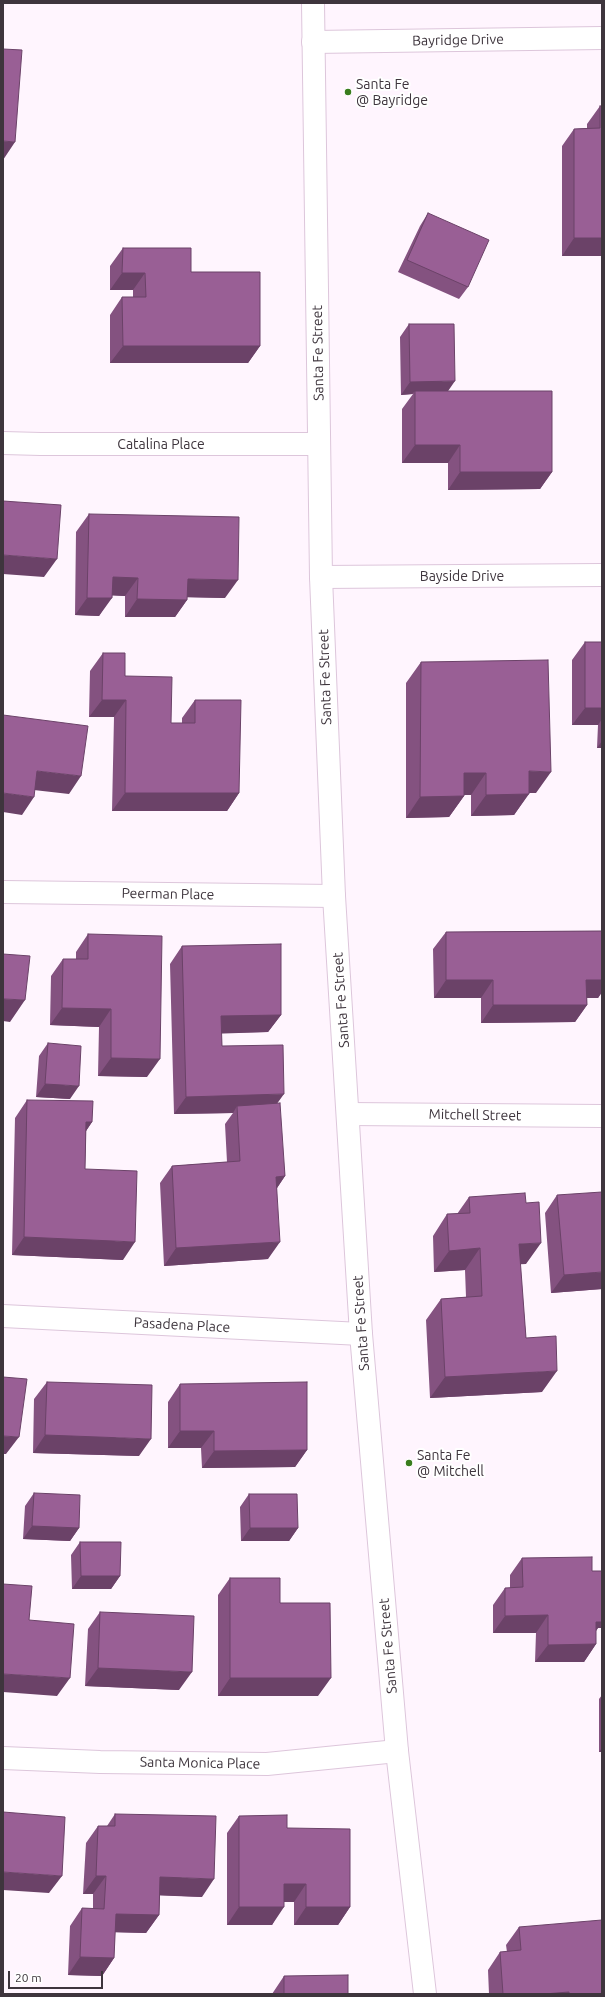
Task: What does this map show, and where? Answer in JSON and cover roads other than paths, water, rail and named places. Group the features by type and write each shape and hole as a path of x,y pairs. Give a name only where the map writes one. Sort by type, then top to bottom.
{"street":[{"name":"Santa Fe Street","path":"313,3 321,577 334,896 361,1334 397,1751 425,1994"},
{"name":"Bayridge Drive","path":"313,42 602,38"},
{"name":"Catalina Place","path":"3,442 40,444 319,444"},
{"name":"Bayside Drive","path":"321,577 602,575"},
{"name":"Peerman Place","path":"3,892 334,896"},
{"name":"Mitchell Street","path":"348,1114 602,1116"},
{"name":"Pasadena Place","path":"3,1316 361,1334"},
{"name":"Santa Monica Place","path":"3,1758 100,1762 267,1764 397,1751"}],"place":[{"name":"Santa Fe @ Bayridge","path":"348,92"},
{"name":"Santa Fe @ Mitchell","path":"409,1463"}]}
